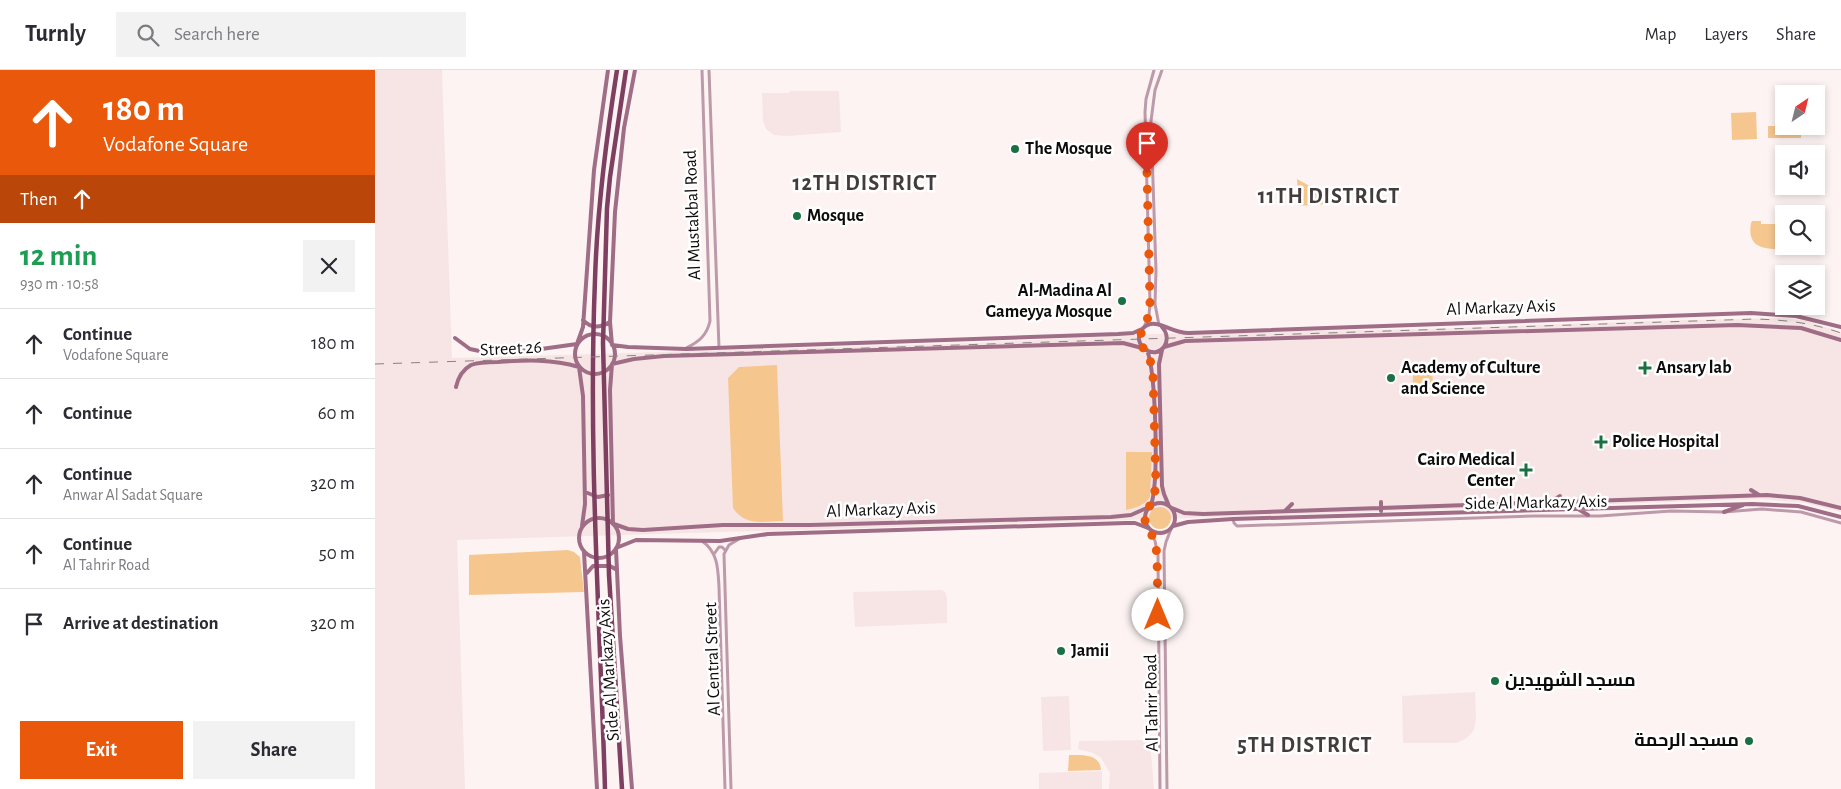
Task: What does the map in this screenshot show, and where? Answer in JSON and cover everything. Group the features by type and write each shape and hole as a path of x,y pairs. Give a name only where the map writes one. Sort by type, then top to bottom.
{"highway":[{"path":"605,789 596,564 593,403 595,279 602,175 617,70"},
{"path":"622,789 613,651 605,459 603,343 604,280 610,177 626,70"}],"main road":[{"path":"608,70 594,170 582,332 575,356 579,367 583,396 585,492 579,539 584,552 590,556 601,558 608,556 616,548 619,534 614,524 612,492 610,390 612,364 615,354 610,322 619,167 635,70"},
{"name":"Al Markazy Axis","path":"1161,326 1180,333 1189,333 1355,325 1778,314 1809,318 1841,328"},
{"path":"1576,319 1575,325 1577,330"},
{"path":"583,320 586,324 595,327 600,327 610,322"},
{"path":"577,344 582,338 593,334 605,337 612,344 686,349 1118,332 1133,333 1151,324 1161,326 1168,338 1159,364 1163,486 1165,498 1175,517 1172,527"},
{"name":"Al Markazy Axis","path":"1163,348 1190,341 1748,325 1801,328 1841,340"},
{"path":"1143,328 1139,338 1140,344 1145,350 1152,368 1156,485 1150,506 1144,517 1149,529 1159,533 1185,522 1223,520 1745,504 1798,506 1841,517"},
{"path":"1611,328 1611,334"},
{"name":"Street 26","path":"455,338 466,348 477,352 516,352 577,344"},
{"path":"856,338 856,343"},
{"path":"579,367 586,372 596,374 606,371 612,364 634,359 664,356 1123,343 1156,352 1163,348"},
{"path":"634,359 635,347"},
{"path":"1012,347 1012,353"},
{"path":"970,348 970,354"},
{"path":"939,349 939,355"},
{"path":"874,351 875,358"},
{"path":"514,361 512,356 516,352"},
{"name":"Street 26","path":"456,387 461,373 472,365 481,363 549,361 579,367"},
{"path":"1154,405 1160,405"},
{"path":"1751,490 1761,496"},
{"path":"585,492 598,497 612,492"},
{"path":"1549,503 1560,496"},
{"path":"1577,496 1578,502"},
{"path":"1150,506 1162,503 1187,514 1761,496 1800,498 1841,508"},
{"path":"1473,499 1473,505"},
{"path":"1381,502 1381,515"},
{"path":"1285,511 1292,504"},
{"path":"1724,512 1745,504"},
{"path":"1465,505 1464,510 1471,513"},
{"name":"Al Markazy Axis","path":"614,524 628,529 643,530 717,525 777,526 1127,516 1141,512 1150,506"},
{"path":"1443,506 1451,508 1450,513"},
{"path":"1579,509 1588,515"},
{"path":"1036,513 1036,519"},
{"path":"1222,513 1223,520"},
{"path":"1336,522 1339,517"},
{"path":"582,526 595,518 605,518 614,524"},
{"path":"923,522 925,526 923,530"},
{"path":"938,522 936,525 938,529"},
{"name":"Al Markazy Axis","path":"616,548 627,542 644,540 720,541 769,534 1126,522 1135,523 1149,529"},
{"path":"643,530 644,540"},
{"name":"Side Al Markazy Axis","path":"616,548 620,636 632,789"},
{"name":"Side Al Markazy Axis","path":"584,552 587,575 597,789"},
{"path":"587,575 588,570 593,566 610,566 617,570"}],"street":[{"name":"Al Mustakbal Road","path":"686,349 703,337 710,321 703,70"},
{"name":"Al Mustakbal Road","path":"709,70 719,348"},
{"path":"1143,328 1149,315 1150,303 1145,112 1149,87 1155,70"},
{"path":"1161,326 1155,304 1156,271 1151,121 1155,90 1162,70"},
{"name":"Side Al Markazy Axis","path":"1233,520 1233,523 1237,526 1671,511 1724,512 1762,509 1814,515 1841,523"},
{"name":"Al Tahrir Road","path":"1167,789 1165,548 1172,527"},
{"name":"Al Tahrir Road","path":"1149,529 1156,547 1160,789"},
{"path":"699,540 708,546 714,554 719,547 723,547 725,550 732,542 742,538"},
{"path":"1156,547 1161,545 1165,548"},
{"name":"Al Central Street","path":"725,550 731,789"},
{"name":"Al Central Street","path":"714,554 717,561 719,587 725,789"},
{"path":"1153,646 1157,652"},
{"path":"1154,729 1159,736"},
{"path":"1160,776 1162,778 1166,777"},
{"path":"1160,789 1167,789"}],"shaded area":[{"path":"375,70 442,70 452,358 974,343 1153,334 1425,329 1780,318 1806,321 1841,332 1841,512 1805,503 1761,499 457,540 465,789 375,789"},
{"path":"790,91 839,91 841,132 787,136 774,135 766,129 763,121 762,93 789,93"},
{"path":"1756,112 1757,139 1732,140 1731,113"},
{"path":"1768,126 1775,126 1775,135 1801,135 1801,138 1768,138"},
{"path":"1297,179 1326,195 1327,204 1298,206"},
{"path":"1752,221 1761,221 1761,224 1775,224 1775,249 1761,247 1753,241 1750,231"},
{"path":"1414,363 1431,363 1434,390 1412,390"},
{"path":"777,365 783,521 755,522 743,518 733,508 728,378 739,367"},
{"path":"1126,452 1152,452 1150,497 1140,506 1126,510"},
{"path":"1156,507 1164,507 1171,514 1171,522 1164,529 1156,529 1149,522 1149,514"},
{"path":"568,550 580,557 584,592 469,595 469,555"},
{"path":"942,590 947,598 947,623 855,627 853,592"},
{"path":"1475,692 1476,719 1474,730 1467,738 1457,743 1403,743 1402,696"},
{"path":"1069,696 1071,750 1043,751 1041,697"},
{"path":"1150,740 1154,789 1109,789 1110,773 1101,758 1093,753 1078,749 1079,741"},
{"path":"1069,755 1084,755 1094,758 1100,764 1101,770 1068,771"},
{"path":"1102,771 1102,789 1039,789 1039,773"}],"railway":[{"path":"375,364 1756,319 1799,323 1841,333"}],"place":[{"name":"The Mosque","path":"1015,149"},
{"name":"Mosque","path":"797,216"},
{"name":"Al-Madina Al Gameyya Mosque","path":"1122,301"},
{"name":"Ansary lab","path":"1645,368"},
{"name":"Academy of Culture and Science","path":"1391,378"},
{"name":"Police Hospital","path":"1601,442"},
{"name":"Cairo Medical Center","path":"1526,470"},
{"name":"Jamii","path":"1061,651"},
{"name":"مسجد الشهيدين","path":"1495,681"},
{"name":"مسجد الرحمة","path":"1749,741"}],"district":[{"name":"12TH DISTRICT","path":"865,183"},
{"name":"11TH DISTRICT","path":"1329,196"},
{"name":"5TH DISTRICT","path":"1305,745"}],"route":[{"path":"1147,173 1150,309 1139,338 1140,344 1147,350 1149,355 1153,373 1156,485 1153,501 1144,517 1153,535 1157,555 1158,615"}]}
